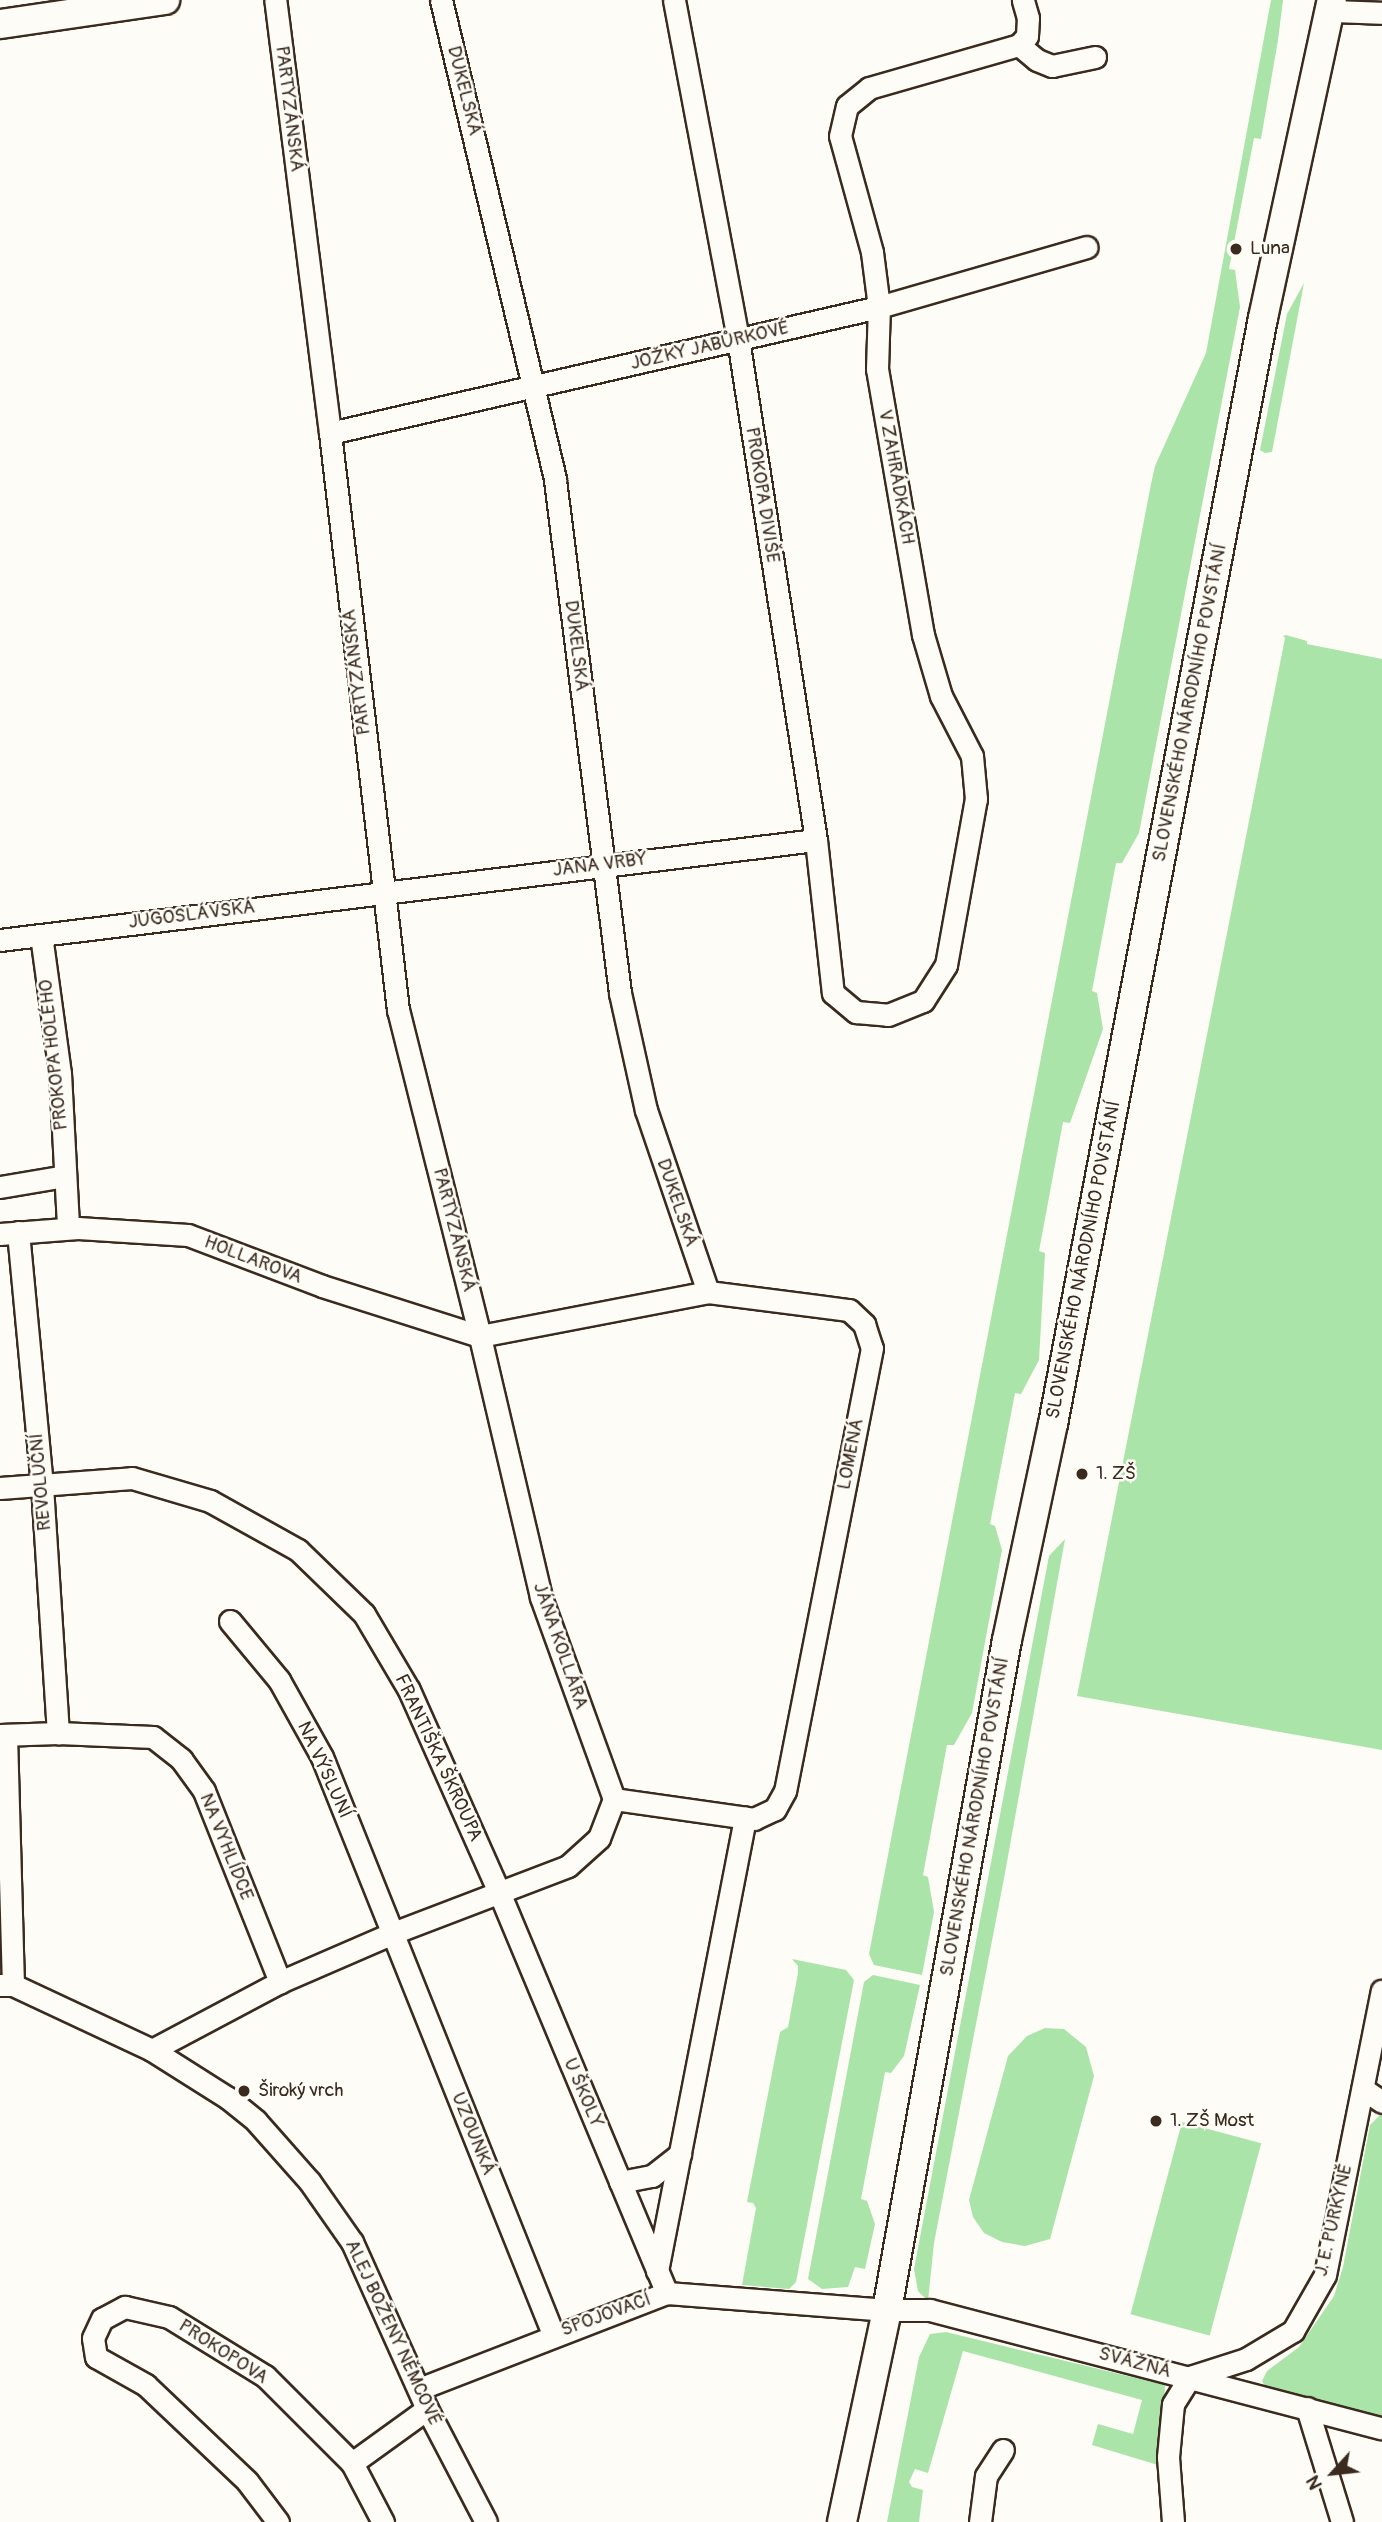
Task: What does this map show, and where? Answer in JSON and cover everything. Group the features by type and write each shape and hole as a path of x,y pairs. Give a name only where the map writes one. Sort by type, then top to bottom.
{"street":[{"path":"0,24 165,0"},
{"name":"PARTYZÁNSKÁ","path":"275,0 330,433 398,1010 480,1336"},
{"name":"DUKELSKÁ","path":"441,0 555,480 620,993 646,1110 708,1292"},
{"name":"PROKOPA DIVIŠE","path":"674,0 738,339 816,840 833,993"},
{"path":"1023,0 1028,18 1027,36 1019,46 1037,60 1052,66 1095,57"},
{"path":"1332,6 1382,13"},
{"name":"SLOVENSKÉHO NÁRODNÍHO POVSTÁNÍ","path":"842,2522 887,2310 1007,1640 1053,1424 1263,318 1332,6"},
{"name":"V ZAHRÁDKÁCH","path":"833,993 856,1012 888,1016 923,1001 946,965 976,799 972,756 941,696 923,635 877,369 879,307 872,252 840,136 847,106 869,88 1019,46"},
{"name":"JOŽKY JABŮRKOVÉ","path":"330,433 879,307 1087,247"},
{"name":"JANA VRBY","path":"384,891 816,840"},
{"name":"JUGOSLÁVSKÁ","path":"0,940 384,891"},
{"name":"PROKOPA HOLÉHO","path":"41,935 60,1073 68,1228"},
{"path":"9,1186 65,1176"},
{"name":"HOLLAROVA","path":"9,1233 68,1228 188,1236 322,1286 480,1336"},
{"name":"REVOLUČNÍ","path":"9,1233 42,1486 58,1733"},
{"name":"LOMENÁ","path":"480,1336 708,1292 849,1310 864,1324 872,1348 785,1791 775,1810 754,1819 614,1799"},
{"name":"JÁNA KOLLÁRA","path":"480,1336 541,1597 614,1799"},
{"name":"FRANTIŠKA ŠKROUPA","path":"0,1488 132,1478 210,1501 298,1550 363,1614 410,1690 499,1892"},
{"name":"NA VÝSLUNÍ","path":"230,1621 279,1680 322,1757 393,1933"},
{"name":"NA VYHLÍDCE","path":"3,1735 58,1733 153,1737 181,1759 204,1791 280,1982"},
{"path":"3,1735 7,1985"},
{"path":"152,2050 280,1982 393,1933 568,1866 599,1838 614,1799"},
{"path":"657,2271 745,1817"},
{"name":"U ŠKOLY","path":"499,1892 667,2293"},
{"name":"UZOUNKÁ","path":"393,1933 553,2334"},
{"name":"ALEJ BOŽENY NĚMCOVÉ","path":"7,1985 152,2050 228,2098 256,2121 310,2182 352,2242 427,2409 486,2522"},
{"name":"J. E. PURKYNĚ","path":"1190,2377 1246,2359 1293,2331 1325,2275 1382,1991"},
{"path":"1363,2089 1382,2102"},
{"path":"620,2182 652,2176 680,2154"},
{"name":"SPOJOVACÍ","path":"419,2389 553,2334 667,2293 887,2310"},
{"name":"PROKOPOVA","path":"278,2522 247,2481 146,2385 96,2357 93,2338 102,2319 125,2306 169,2317 265,2376 352,2463 383,2522"},
{"name":"SVÁŽNÁ","path":"887,2310 930,2310 1382,2429"},
{"path":"1173,2522 1168,2457 1172,2404 1190,2377"},
{"path":"1307,2408 1342,2522"},
{"path":"352,2463 427,2409"},
{"path":"980,2522 986,2476 1003,2451"}],"green space":[{"path":"1271,0 1283,0 1278,40 1261,139 1254,138 1229,269 1235,270 1240,307 1139,833 1122,863 1116,863 1092,991 1097,993 1103,1029 1070,1123 1063,1122 1039,1251 1045,1253 1039,1360 1021,1394 1015,1393 990,1524 995,1526 1002,1550 972,1713 954,1745 947,1745 923,1875 928,1877 934,1912 922,1975 874,1965 869,1954 1151,484 1155,466 1206,353"},
{"path":"1304,283 1272,452 1265,453 1260,450 1287,314"},
{"path":"1283,636 1307,641 1307,644 1382,659 1382,1750 1077,1696 1285,638"},
{"path":"1065,1539 1005,1873 934,2243 928,2301 918,2291 914,2269 1049,1556"},
{"path":"792,1959 846,1970 854,1980 796,2282 789,2289 742,2285 756,2208 753,2203 747,2202 780,2032 788,2027 798,1973 798,1966"},
{"path":"873,1975 920,1985 904,2056 891,2073 885,2072 861,2199 867,2201 875,2224 865,2269 855,2267 848,2287 822,2289 808,2279 864,1982"},
{"path":"1045,2028 1064,2029 1086,2047 1094,2076 1050,2239 1025,2246 1002,2242 984,2233 973,2217 969,2200 1008,2056 1027,2036"},
{"path":"1381,2114 1382,2419 1266,2388 1262,2381 1267,2371 1299,2347 1334,2296 1343,2267 1370,2125"},
{"path":"1182,2122 1261,2143 1210,2335 1130,2314"},
{"path":"946,2332 1165,2385 1161,2466 1092,2445 1098,2424 1133,2434 1142,2400 963,2351 928,2473 915,2469 909,2482 912,2487 923,2490 919,2522 887,2522 919,2357 930,2334"}],"place":[{"name":"Luna","path":"1236,249"},
{"name":"1. ZŠ","path":"1082,1474"},
{"name":"Široký vrch","path":"244,2091"},
{"name":"1. ZŠ Most","path":"1156,2121"}]}
